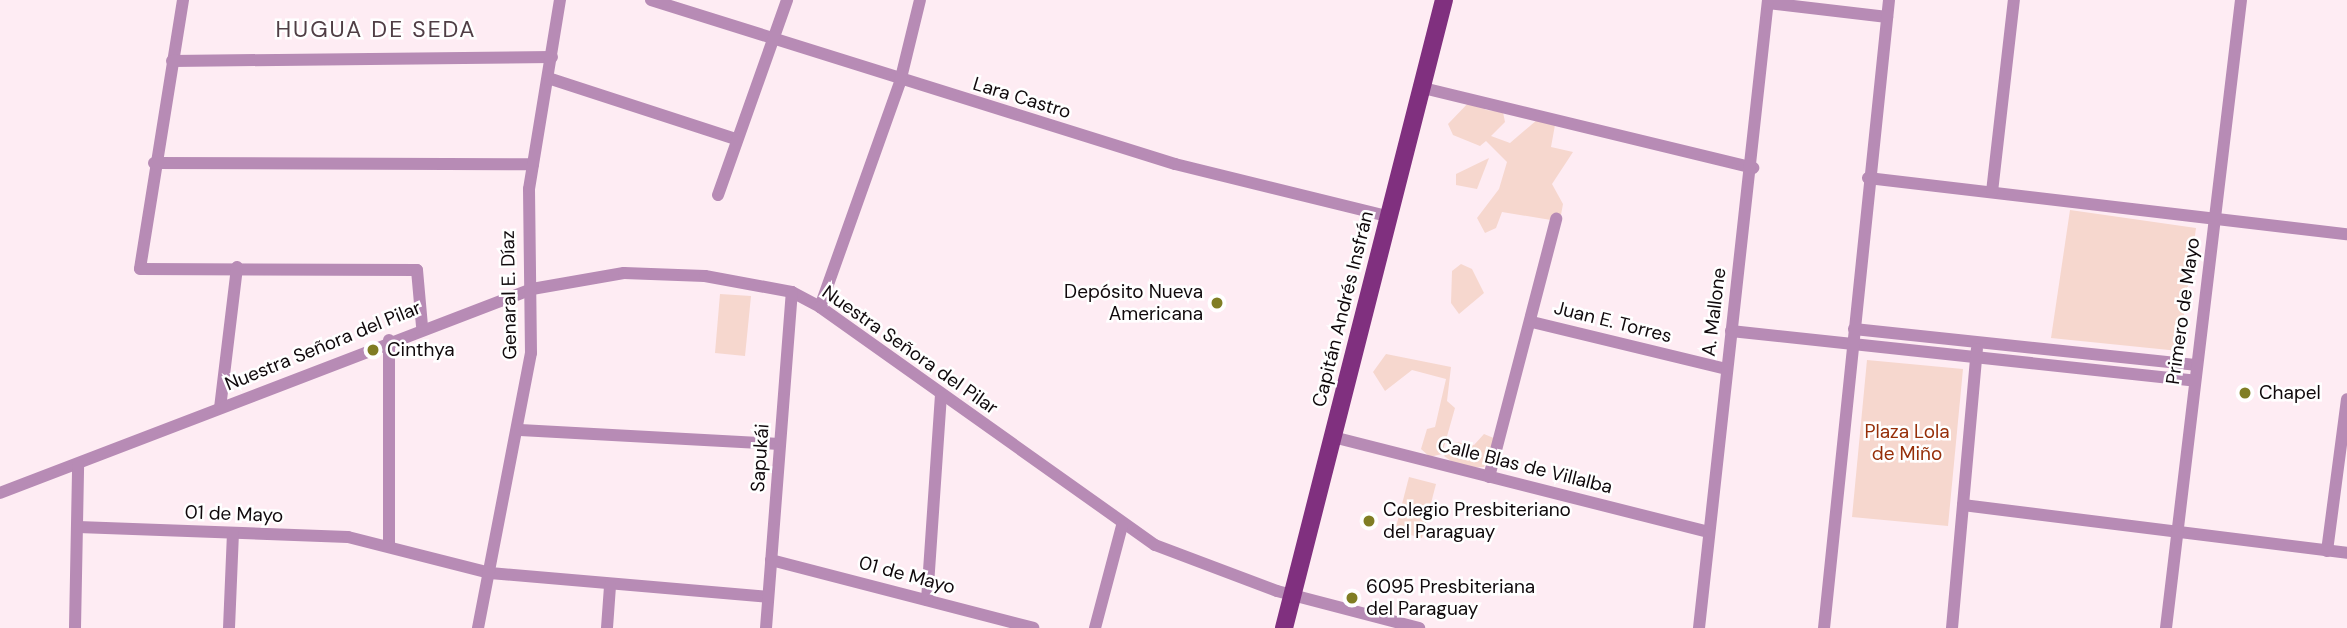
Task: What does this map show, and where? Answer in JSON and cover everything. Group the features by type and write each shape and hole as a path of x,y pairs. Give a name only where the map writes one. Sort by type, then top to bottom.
{"main road":[{"name":"Capitán Andrés Insfrán","path":"1284,628 1419,87 1444,0"}],"street":[{"path":"183,0 154,163 140,269 237,267 417,271 422,326"},
{"name":"Genaral E. Díaz","path":"478,628 520,430 532,289 527,229 533,164 560,0"},
{"name":"Lara Castro","path":"651,0 900,82 1175,164 1387,216"},
{"path":"718,195 787,0"},
{"path":"820,307 900,82 920,0"},
{"path":"1824,628 1868,178 1889,0"},
{"path":"1992,192 2014,0"},
{"name":"Primero de Mayo","path":"2166,628 2174,529 2216,218 2241,0"},
{"path":"1768,1 1887,17"},
{"name":"A. Mallone","path":"1699,628 1707,532 1752,168 1768,1"},
{"path":"172,61 552,57"},
{"path":"548,78 736,139"},
{"path":"1419,87 1752,168"},
{"path":"154,163 533,164"},
{"path":"1868,178 2347,233"},
{"path":"1489,477 1532,322 1556,219"},
{"path":"220,408 237,267"},
{"name":"Nuestra Señora del Pilar","path":"0,493 78,465 422,326 532,289 666,273 792,292 820,307 1122,526 1154,545 1276,591 1293,591 1419,628"},
{"name":"Sapukái","path":"766,628 792,292"},
{"name":"Juan E. Torres","path":"1532,322 1726,369"},
{"path":"1854,329 2195,365"},
{"path":"1731,331 2193,380"},
{"path":"389,340 389,544"},
{"path":"1952,628 1977,342"},
{"path":"927,600 941,394"},
{"path":"2327,551 2347,399"},
{"path":"520,430 780,444"},
{"name":"Calle Blas de Villalba","path":"1333,436 1707,532"},
{"path":"75,628 78,465"},
{"path":"1963,505 2174,529 2347,553"},
{"path":"1095,628 1122,526"},
{"name":"01 de Mayo","path":"78,527 389,544 490,573"},
{"path":"229,628 233,534"},
{"name":"01 de Mayo","path":"771,560 1033,628"},
{"path":"490,573 610,586 768,597"},
{"path":"607,628 610,586"}],"green space":[{"path":"1473,98 1486,110 1503,112 1505,122 1491,136 1510,143 1537,120 1555,125 1551,147 1573,152 1552,184 1563,204 1561,215 1551,220 1502,212 1496,228 1485,233 1477,218 1499,189 1507,162 1486,141 1480,146 1453,135 1448,124"},
{"path":"1489,158 1477,189 1456,185 1456,174"},
{"path":"2070,210 2196,228 2179,351 2051,338"},
{"path":"1461,264 1472,269 1484,293 1459,314 1451,303 1452,271"},
{"path":"720,294 751,296 745,356 715,353"},
{"path":"1386,354 1451,367 1447,401 1455,408 1442,454 1430,457 1421,449 1427,429 1435,427 1446,379 1412,370 1385,391 1373,372"},
{"name":"Plaza Lola de Miño","path":"1867,360 1963,369 1948,526 1852,517"},
{"path":"1484,434 1496,439 1484,467 1461,468 1444,456 1456,442 1474,445"},
{"path":"1409,477 1436,484 1422,538 1395,531"}],"place":[{"name":"Depósito Nueva Americana","path":"1217,303"},
{"name":"Cinthya","path":"373,350"},
{"name":"Chapel","path":"2245,393"},
{"name":"Colegio Presbiteriano del Paraguay","path":"1369,521"},
{"name":"6095 Presbiteriana del Paraguay","path":"1352,598"}],"district":[{"name":"HUGUA DE SEDA","path":"376,29"}]}
